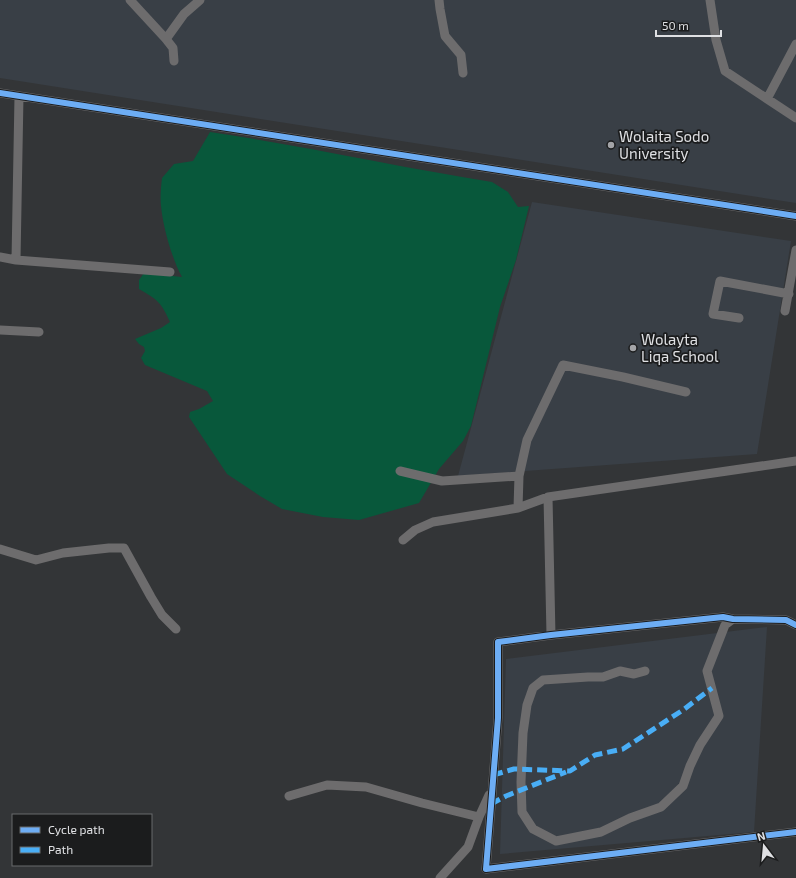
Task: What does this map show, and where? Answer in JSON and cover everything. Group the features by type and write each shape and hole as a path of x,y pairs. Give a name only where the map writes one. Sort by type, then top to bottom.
{"street":[{"path":"130,0 173,48 174,61"},
{"path":"166,39 184,14 200,0"},
{"path":"439,0 445,36 461,55 463,73"},
{"path":"710,0 716,40 725,71 796,118"},
{"path":"767,99 796,44"},
{"path":"0,93 796,216"},
{"path":"16,260 19,96"},
{"path":"785,311 796,250"},
{"path":"0,257 16,260 170,272"},
{"path":"739,318 713,314 720,281 789,294"},
{"path":"0,330 39,332"},
{"path":"518,508 519,476 527,440 563,364 686,392"},
{"path":"403,540 415,530 434,522 518,508 548,497 796,461"},
{"path":"400,471 442,481 519,476"},
{"path":"548,497 552,635"},
{"path":"0,549 36,560 63,552 124,548 150,597 162,615 176,629"},
{"path":"796,625 786,620 732,619 723,617 498,642 498,718 486,869 796,832"},
{"path":"645,671 634,674 620,671 603,677 543,680 534,688 527,705 524,726 521,782 522,812 533,829 556,841 601,832 630,818 661,807 683,786 693,759 719,716 707,671 725,625 732,619"},
{"path":"289,796 327,785 366,787 479,817"},
{"path":"440,878 468,847 479,817 492,789"}],"shaded area":[{"name":"Wolaita Sodo University","path":"0,0 796,0 796,203 0,78"},
{"name":"Wolayta Liqa School","path":"532,202 791,241 757,454 458,476"},
{"path":"767,627 754,832 500,854 506,659"}],"green space":[{"path":"210,132 492,182 508,192 518,207 529,206 516,260 500,307 471,426 463,441 439,469 419,503 359,520 323,517 282,509 227,474 189,417 190,412 213,401 207,391 145,365 141,358 145,351 144,347 135,339 161,328 170,322 158,302 139,289 139,280 144,273 182,277 168,243 162,214 162,178 174,164 193,161"}],"marked path":[{"path":"493,775 514,769 570,771 595,755 623,749 683,710 712,688"},
{"path":"491,804 506,796 566,772"}],"cycle path":[{"path":"0,93 796,216"},
{"path":"796,625 786,620 733,619 723,617 498,642 498,718 486,869 796,832"}],"place":[{"name":"Wolaita Sodo University","path":"611,145"},
{"name":"Wolayta Liqa School","path":"633,348"}]}
